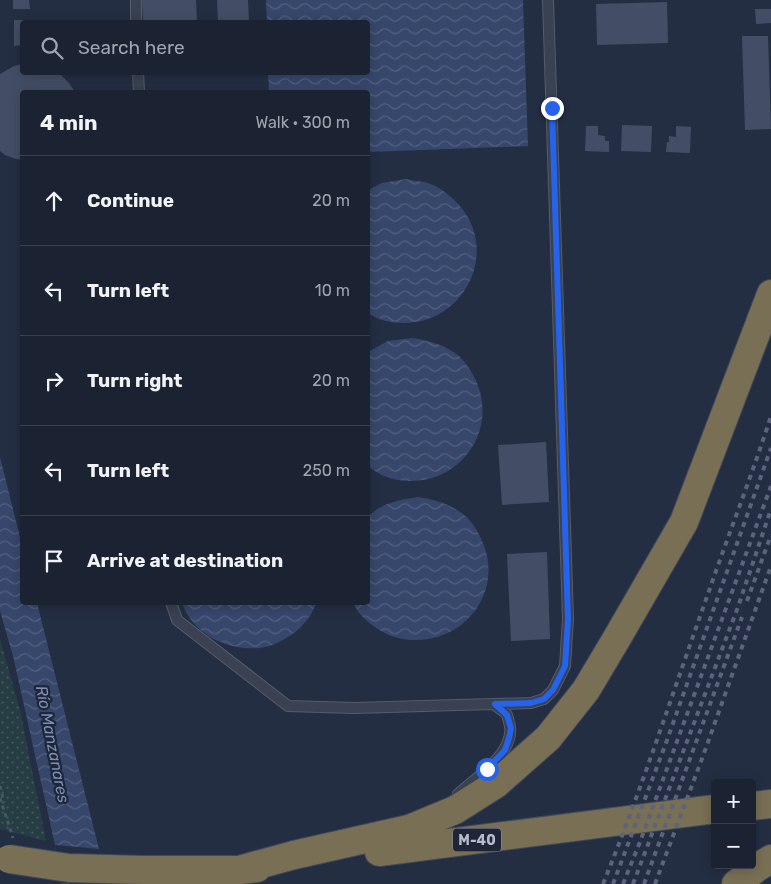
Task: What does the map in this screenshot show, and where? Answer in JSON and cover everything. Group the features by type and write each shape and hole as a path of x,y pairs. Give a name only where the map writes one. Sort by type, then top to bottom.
{"highway":[{"path":"240,870 294,855 409,829 456,810 496,784 548,738 586,690 684,522 771,294"},
{"path":"756,806 771,804"},
{"name":"M-40","path":"4,858 69,868 240,870 711,810"},
{"path":"736,884 758,867 771,860"}],"lane":[{"path":"136,0 136,20"},
{"path":"172,605 177,620 288,706 354,708 531,703 544,699 553,690 565,666 568,610 548,0"},
{"path":"138,75 138,90"},
{"path":"450,798 458,794 487,769 505,750 511,728 507,715 495,704"},
{"path":"345,843 416,816 424,811"}],"path":[{"path":"0,786 8,820 0,798"}],"shaded area":[{"path":"0,639 20,710 46,841 0,829"}],"water":[{"path":"266,0 523,0 528,146 370,152 370,90 269,90 268,75 370,75 370,20 267,20"},
{"path":"406,179 432,185 452,198 471,223 476,243 476,263 470,281 459,298 444,311 426,320 399,323 380,319 370,314 370,189 382,183"},
{"path":"412,338 429,341 450,350 462,359 477,383 482,401 482,419 478,435 470,450 459,463 445,473 428,479 410,481 388,477 377,473 370,468 370,351 388,341"},
{"name":"Río Manzanares","path":"0,457 20,537 20,605 38,605 99,849 110,884 61,884 55,845 13,656 0,611"},
{"path":"418,497 435,500 450,506 464,515 471,522 483,543 488,561 488,579 484,595 476,610 450,632 433,638 408,640 394,637 369,623 354,605 370,605 370,515 379,508 397,501"},
{"path":"183,605 315,605 307,620 290,636 278,643 259,648 235,647 223,643 203,632 187,614"}],"pier":[{"path":"55,845 99,849 110,884 61,883"}],"building":[{"path":"13,0 29,0 30,9 13,9"},
{"path":"142,0 196,0 197,20 143,20"},
{"path":"217,0 248,0 249,20 218,20"},
{"path":"667,2 668,43 597,45 596,4"},
{"path":"755,9 771,9 771,23 756,24"},
{"path":"14,20 20,20 20,45 14,46"},
{"path":"742,36 768,36 771,129 745,130"},
{"path":"20,64 20,75 61,75 74,90 20,90 20,160 5,155 0,151 0,74"},
{"path":"622,125 652,126 651,152 621,151"},
{"path":"586,126 598,126 598,135 605,136 605,141 609,141 609,152 585,151"},
{"path":"676,126 691,127 690,153 666,152 669,136 676,137"},
{"path":"546,442 549,502 502,505 498,445"},
{"path":"547,552 550,639 511,641 507,554"}],"railway":[{"path":"603,884 644,775 771,416"},
{"path":"613,884 666,743 771,448"},
{"path":"623,884 771,486"},
{"path":"633,884 738,607 771,509"},
{"path":"747,601 771,535"},
{"path":"655,884 771,566"},
{"path":"644,884 742,617"}],"route":[{"path":"487,769 505,750 511,728 507,715 495,704 531,703 544,699 553,690 565,666 568,620 552,108"}]}
